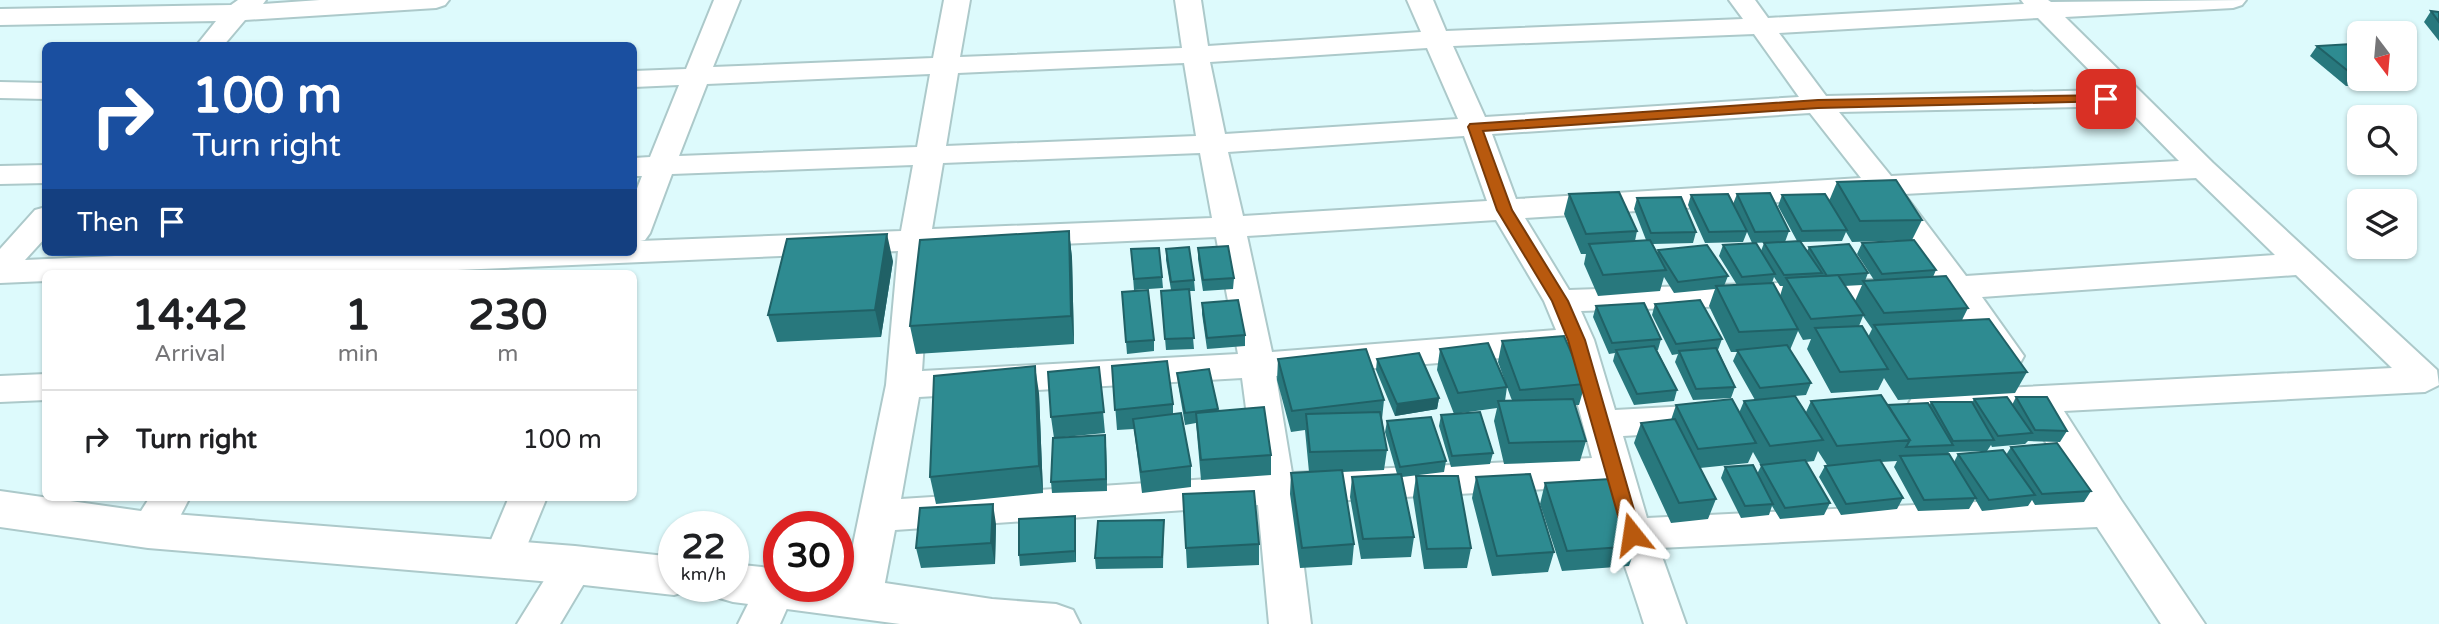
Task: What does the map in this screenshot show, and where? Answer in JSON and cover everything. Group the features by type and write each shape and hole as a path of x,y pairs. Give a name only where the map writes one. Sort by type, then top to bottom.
{"main road":[{"path":"0,509 159,514 503,559 658,574"},
{"path":"756,598 862,598 991,621 1056,624"}],"street":[{"path":"2,19 26,0"},
{"path":"2,19 245,6 436,0"},
{"path":"637,216 646,167 697,77 727,0"},
{"path":"862,598 904,385 915,239 957,0"},
{"path":"1188,0 1211,144 1257,365 1275,489 1290,624"},
{"path":"1420,0 1475,127 1504,210 1560,301 1577,340 1632,534 1641,551 1665,624"},
{"path":"637,79 947,68 1195,55 1438,39 1751,13 2233,0"},
{"path":"1902,406 2425,379 2203,169 2038,5"},
{"path":"213,42 245,6"},
{"path":"1751,13 1883,186 2038,398 2107,511 2184,624"},
{"path":"0,90 42,91"},
{"path":"646,167 1211,144 1818,104 2133,98"},
{"path":"637,252 1229,227 2203,169"},
{"path":"0,175 42,174"},
{"path":"0,270 42,222"},
{"path":"0,270 521,256"},
{"path":"1560,301 1957,288 2303,264"},
{"path":"904,385 1257,365 1577,340"},
{"path":"0,388 42,387"},
{"path":"1602,424 1738,416"},
{"path":"878,516 1275,489 1615,471"},
{"path":"503,559 526,501"},
{"path":"1632,534 2107,511"},
{"path":"538,624 575,565"}],"building":[{"path":"2431,11 2439,12 2439,22"},
{"path":"2347,44 2347,70 2317,46"},
{"path":"1896,180 1922,220 1860,221 1837,182"},
{"path":"1619,192 1637,231 1586,234 1569,194"},
{"path":"1770,193 1789,231 1755,232 1737,194"},
{"path":"1728,194 1747,231 1709,232 1691,195"},
{"path":"1825,194 1847,230 1802,231 1782,195"},
{"path":"1681,197 1696,232 1651,233 1637,198"},
{"path":"1069,231 1071,316 910,326 920,240"},
{"path":"887,234 875,310 768,315 787,239"},
{"path":"1650,240 1666,270 1603,275 1589,244"},
{"path":"1914,240 1936,270 1882,274 1862,243"},
{"path":"1800,241 1822,273 1784,275 1764,243"},
{"path":"1756,243 1775,274 1742,277 1723,245"},
{"path":"1849,244 1868,273 1827,276 1809,247"},
{"path":"1707,245 1728,276 1678,282 1658,250"},
{"path":"1228,246 1234,278 1203,280 1198,248"},
{"path":"1189,247 1194,280 1171,282 1166,249"},
{"path":"1159,248 1162,277 1134,279 1131,249"},
{"path":"1838,275 1864,315 1811,319 1786,278"},
{"path":"1946,276 1968,308 1884,313 1863,281"},
{"path":"1773,283 1798,329 1739,332 1716,286"},
{"path":"1189,289 1194,338 1165,339 1161,291"},
{"path":"1148,290 1154,340 1126,342 1122,292"},
{"path":"1238,300 1245,335 1207,338 1202,303"},
{"path":"1700,300 1722,339 1676,344 1655,304"},
{"path":"1644,303 1661,339 1612,343 1596,306"},
{"path":"1989,319 2027,372 1908,379 1874,325"},
{"path":"1862,326 1888,369 1840,372 1815,328"},
{"path":"1564,336 1585,384 1520,390 1502,341"},
{"path":"1488,343 1507,387 1458,393 1440,349"},
{"path":"1787,345 1811,383 1760,388 1737,350"},
{"path":"1654,346 1677,390 1637,394 1616,350"},
{"path":"1716,348 1735,387 1696,389 1679,351"},
{"path":"1366,349 1384,400 1292,411 1278,359"},
{"path":"1419,353 1439,398 1397,404 1377,359"},
{"path":"1167,361 1173,404 1115,410 1112,366"},
{"path":"1035,366 1039,466 930,477 934,376"},
{"path":"1099,367 1104,412 1051,417 1048,372"},
{"path":"1209,369 1218,409 1185,413 1177,373"},
{"path":"1881,395 1910,440 1837,446 1811,401"},
{"path":"1795,396 1823,440 1770,446 1744,401"},
{"path":"2007,397 2032,433 1998,436 1974,399"},
{"path":"2016,397 2047,397 2067,431 2035,430"},
{"path":"1573,399 1586,441 1509,443 1498,401"},
{"path":"1732,399 1756,443 1698,449 1676,405"},
{"path":"1931,402 1972,402 1994,440 1953,441"},
{"path":"1928,403 1953,445 1906,447 1910,440 1888,405"},
{"path":"1264,407 1271,455 1201,460 1196,413"},
{"path":"1380,412 1387,450 1310,452 1306,414"},
{"path":"1480,412 1493,453 1452,456 1441,415"},
{"path":"1181,413 1191,466 1141,472 1133,419"},
{"path":"1431,417 1446,461 1400,467 1387,421"},
{"path":"1675,419 1716,499 1679,503 1641,423"},
{"path":"1105,435 1106,479 1051,482 1053,438"},
{"path":"2057,443 2091,491 2042,494 2011,447"},
{"path":"2003,450 2035,495 1989,500 1958,454"},
{"path":"1949,454 1976,498 1924,500 1900,456"},
{"path":"1805,460 1830,503 1785,508 1761,465"},
{"path":"1880,460 1903,498 1846,504 1825,466"},
{"path":"1753,465 1773,504 1745,506 1725,467"},
{"path":"1342,470 1354,544 1302,548 1291,473"},
{"path":"1401,474 1414,537 1363,539 1352,477"},
{"path":"1530,474 1554,552 1497,556 1476,477"},
{"path":"1416,476 1458,476 1471,548 1427,549"},
{"path":"1610,479 1636,546 1567,551 1545,483"},
{"path":"1254,491 1259,544 1186,548 1183,494"},
{"path":"993,504 991,543 916,548 920,508"},
{"path":"1075,516 1075,551 1019,555 1019,519"},
{"path":"1164,520 1162,557 1095,558 1098,521"}],"route":[{"path":"1632,534 1577,340 1560,301 1504,210 1475,127 1818,104 2106,99"}]}
